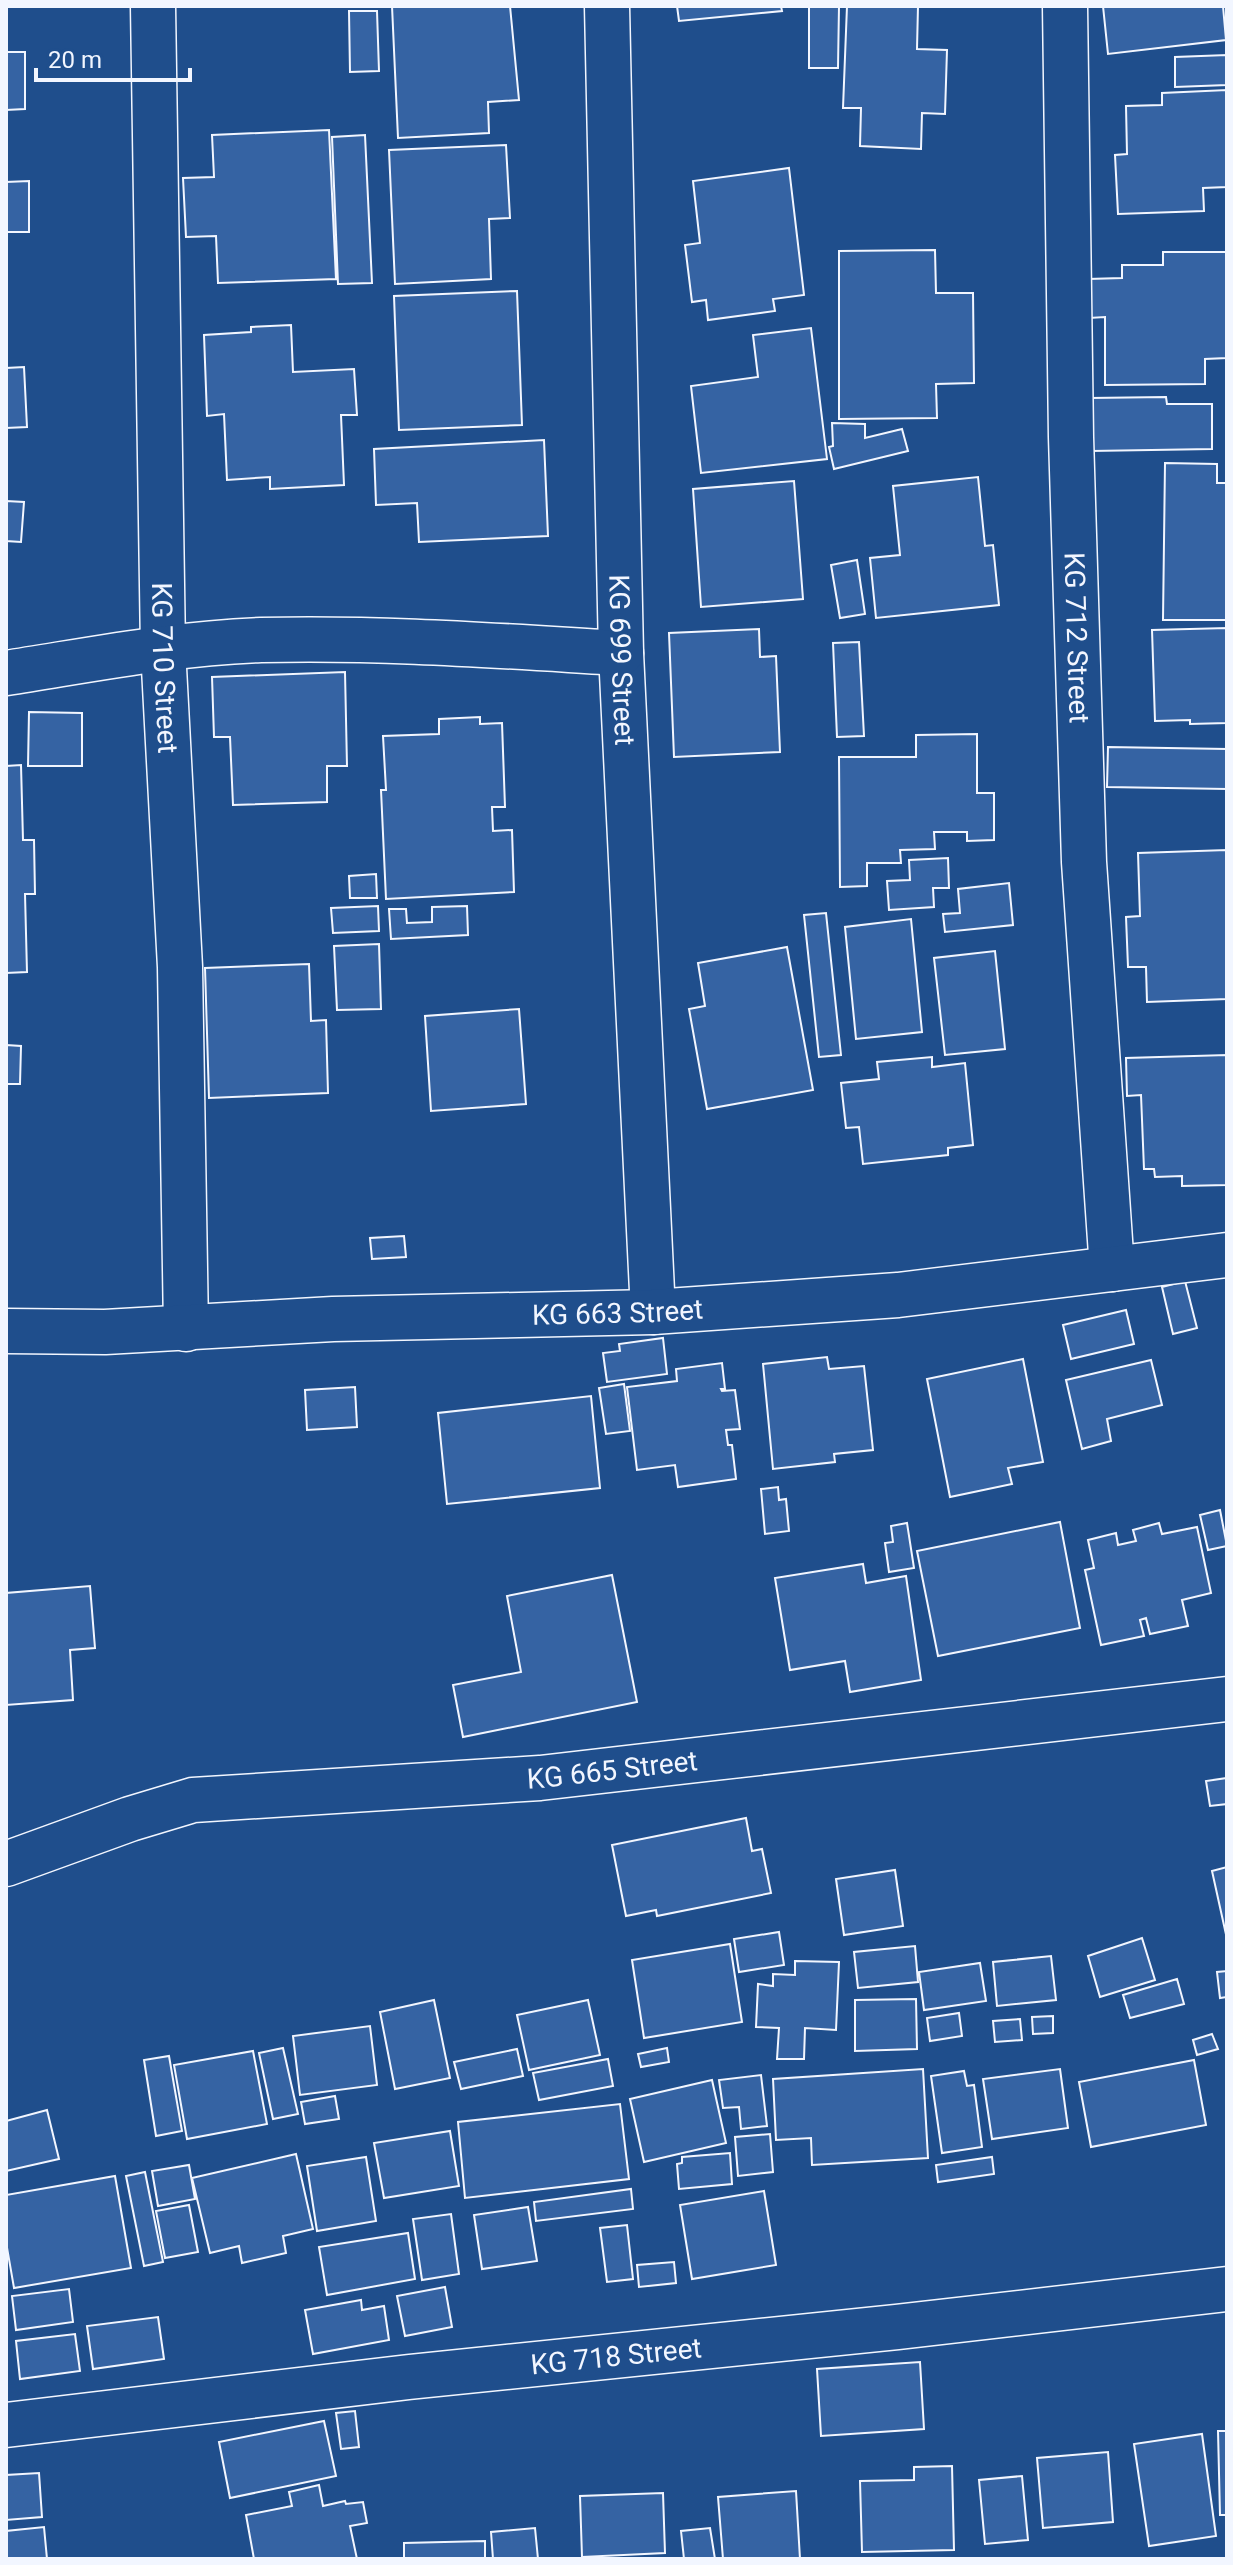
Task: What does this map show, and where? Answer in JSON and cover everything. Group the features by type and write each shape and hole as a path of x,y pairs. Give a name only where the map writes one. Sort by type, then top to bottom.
{"street":[{"name":"KG 710 Street","path":"153,6 163,649 180,967 186,1329"},
{"name":"KG 699 Street","path":"607,6 621,653 653,1312"},
{"name":"KG 712 Street","path":"1065,6 1071,437 1084,846 1112,1269"},
{"path":"6,673 163,649 258,640 381,640 621,653"},
{"name":"KG 663 Street","path":"6,1331 105,1332 333,1319 653,1312 898,1295 1227,1255"},
{"name":"KG 665 Street","path":"6,1864 130,1819 193,1800 540,1778 1227,1699"},
{"name":"KG 718 Street","path":"6,2425 409,2377 897,2327 1227,2289"}],"building":[{"path":"392,6 510,6 519,100 488,102 489,133 398,138"},
{"path":"677,6 781,6 782,11 679,21"},
{"path":"809,6 839,6 838,68 809,68"},
{"path":"847,6 918,6 917,49 947,50 945,114 922,113 921,149 860,146 861,108 843,108"},
{"path":"1103,6 1223,6 1226,40 1108,54"},
{"path":"349,11 377,11 379,71 350,72"},
{"path":"6,52 25,52 25,109 6,110"},
{"path":"1227,55 1227,85 1175,87 1175,57"},
{"path":"1227,90 1227,187 1203,188 1204,211 1118,214 1115,155 1127,154 1126,106 1162,105 1162,93"},
{"path":"329,130 336,279 218,283 216,236 186,237 183,178 214,177 212,135"},
{"path":"365,135 372,283 338,284 332,137"},
{"path":"506,145 510,218 489,219 491,279 395,284 389,150"},
{"path":"789,168 804,295 773,299 775,311 708,320 706,300 692,302 685,245 700,243 693,181"},
{"path":"29,181 29,232 6,232 6,182"},
{"path":"935,250 936,293 973,293 974,383 936,384 937,418 839,419 839,251"},
{"path":"1163,252 1227,252 1227,358 1205,359 1205,384 1105,385 1105,317 1089,318 1088,279 1122,278 1122,265 1163,265"},
{"path":"517,291 522,425 399,430 394,296"},
{"path":"291,325 293,372 354,369 357,415 341,415 344,485 270,489 270,477 227,480 224,414 207,416 204,335 251,332 251,327"},
{"path":"811,328 827,459 701,473 691,386 758,377 753,335"},
{"path":"24,367 27,427 6,428 6,368"},
{"path":"1166,397 1167,404 1212,404 1212,449 1091,451 1090,398"},
{"path":"832,423 865,424 865,438 902,429 908,451 834,469 829,447 833,446"},
{"path":"544,440 548,536 419,542 417,503 376,505 374,449"},
{"path":"1165,463 1217,464 1217,483 1227,483 1227,620 1163,620"},
{"path":"978,477 985,546 993,545 999,605 876,618 870,558 900,555 893,486"},
{"path":"794,481 803,599 701,607 693,489"},
{"path":"6,501 24,502 21,542 6,541"},
{"path":"857,560 865,614 840,618 831,565"},
{"path":"1227,628 1227,723 1155,721 1152,630"},
{"path":"759,629 760,657 776,656 780,752 674,757 669,633"},
{"path":"859,642 864,736 837,737 833,643"},
{"path":"345,672 347,766 327,766 327,802 233,805 230,737 214,737 212,677"},
{"path":"29,712 82,713 82,766 28,766"},
{"path":"480,717 480,724 502,723 505,807 492,807 493,831 512,830 514,892 386,899 381,790 386,790 383,736 439,734 439,719"},
{"path":"977,734 977,793 994,793 994,840 967,841 967,832 934,832 935,849 900,850 901,863 867,863 867,886 840,887 839,757 916,757 916,735"},
{"path":"1108,747 1227,749 1227,789 1107,787"},
{"path":"21,765 23,840 34,840 35,894 25,894 27,972 6,973 6,766"},
{"path":"1227,850 1227,999 1147,1002 1146,967 1128,967 1126,917 1140,916 1138,853"},
{"path":"948,858 949,888 933,888 934,907 889,910 887,881 910,880 909,860"},
{"path":"376,874 377,898 350,898 349,876"},
{"path":"1009,883 1013,925 945,932 943,914 960,913 958,889"},
{"path":"378,906 379,931 333,933 331,908"},
{"path":"467,906 468,935 391,939 389,909 406,909 407,923 432,922 432,907"},
{"path":"826,913 841,1055 819,1057 804,915"},
{"path":"911,919 922,1032 856,1039 845,927"},
{"path":"379,944 381,1009 337,1010 334,946"},
{"path":"787,947 813,1090 707,1109 689,1009 705,1006 698,963"},
{"path":"995,951 1005,1049 945,1055 934,958"},
{"path":"309,964 311,1021 326,1020 328,1093 209,1098 205,968"},
{"path":"519,1009 526,1104 431,1111 425,1016"},
{"path":"6,1045 21,1046 20,1084 6,1084"},
{"path":"1227,1055 1227,1185 1182,1186 1182,1176 1155,1177 1154,1169 1144,1169 1141,1095 1127,1096 1126,1058"},
{"path":"932,1057 932,1067 965,1063 973,1145 948,1148 948,1155 863,1164 859,1127 846,1128 841,1083 879,1079 877,1062"},
{"path":"404,1236 406,1257 372,1259 370,1238"},
{"path":"1185,1281 1197,1328 1173,1334 1162,1287"},
{"path":"1126,1310 1134,1344 1071,1359 1063,1325"},
{"path":"663,1338 667,1374 607,1382 603,1353 620,1351 619,1344"},
{"path":"827,1357 829,1369 864,1366 873,1450 834,1454 835,1462 773,1469 763,1364"},
{"path":"1023,1359 1043,1462 1008,1468 1012,1484 950,1497 927,1379"},
{"path":"1151,1360 1162,1405 1107,1419 1111,1441 1082,1449 1066,1380"},
{"path":"722,1363 725,1389 721,1389 735,1390 740,1429 726,1430 728,1445 732,1445 736,1479 678,1487 675,1465 637,1470 627,1387 677,1381 676,1369"},
{"path":"624,1384 630,1431 606,1434 599,1388"},
{"path":"355,1387 357,1427 307,1430 305,1390"},
{"path":"591,1396 600,1488 447,1504 438,1413"},
{"path":"778,1487 779,1500 786,1499 789,1531 765,1534 761,1489"},
{"path":"1220,1510 1227,1546 1208,1550 1200,1515"},
{"path":"1060,1522 1080,1628 938,1656 917,1551"},
{"path":"907,1523 914,1568 889,1572 885,1543 893,1542 891,1526"},
{"path":"1159,1523 1162,1534 1197,1527 1211,1593 1182,1600 1188,1626 1150,1634 1146,1618 1140,1620 1144,1636 1101,1645 1085,1570 1094,1568 1088,1540 1116,1533 1118,1545 1136,1541 1133,1530"},
{"path":"863,1564 866,1583 906,1576 921,1680 850,1692 845,1661 790,1670 775,1578"},
{"path":"612,1575 637,1702 463,1737 453,1685 521,1672 507,1596"},
{"path":"90,1586 95,1648 70,1650 73,1700 6,1705 6,1593"},
{"path":"1227,1778 1227,1804 1210,1806 1206,1781"},
{"path":"746,1818 752,1851 762,1849 771,1893 657,1916 656,1910 626,1916 612,1845"},
{"path":"1227,1867 1227,1939 1212,1871"},
{"path":"895,1870 903,1926 844,1935 836,1879"},
{"path":"779,1932 784,1965 739,1972 734,1939"},
{"path":"1142,1938 1155,1980 1100,1997 1088,1956"},
{"path":"730,1944 742,2022 644,2038 632,1960"},
{"path":"915,1946 918,1982 858,1988 854,1952"},
{"path":"1051,1956 1056,2000 997,2006 993,1962"},
{"path":"795,1961 839,1962 836,2030 805,2028 804,2059 777,2059 779,2028 756,2027 758,1984 773,1986 773,1974 795,1975"},
{"path":"980,1963 986,2001 924,2010 919,1972"},
{"path":"1227,1971 1227,1997 1220,1998 1217,1972"},
{"path":"1177,1979 1184,2004 1130,2018 1123,1995"},
{"path":"916,1999 917,2049 855,2051 855,2000"},
{"path":"434,2000 450,2078 395,2089 380,2012"},
{"path":"588,2000 600,2055 529,2070 517,2015"},
{"path":"959,2013 962,2036 930,2041 927,2018"},
{"path":"1053,2016 1053,2033 1033,2034 1032,2017"},
{"path":"1020,2019 1022,2040 995,2042 993,2021"},
{"path":"370,2026 377,2085 300,2095 293,2036"},
{"path":"1212,2034 1218,2049 1197,2055 1193,2040"},
{"path":"283,2048 298,2114 273,2119 259,2053"},
{"path":"667,2048 669,2062 641,2067 638,2054"},
{"path":"517,2049 523,2076 461,2089 454,2062"},
{"path":"253,2051 267,2124 187,2139 174,2065"},
{"path":"169,2056 182,2131 156,2136 144,2060"},
{"path":"608,2059 613,2086 539,2100 533,2073"},
{"path":"1194,2060 1206,2125 1091,2147 1079,2082"},
{"path":"923,2069 928,2158 812,2165 811,2138 776,2140 773,2079"},
{"path":"1060,2069 1068,2128 992,2139 983,2079"},
{"path":"964,2071 967,2086 974,2085 982,2147 942,2153 931,2076"},
{"path":"761,2075 767,2126 741,2129 739,2107 723,2108 719,2080"},
{"path":"712,2080 726,2143 644,2162 630,2099"},
{"path":"335,2096 339,2119 305,2124 301,2102"},
{"path":"620,2104 629,2179 465,2198 458,2122"},
{"path":"47,2110 59,2159 6,2171 6,2121"},
{"path":"450,2131 459,2186 384,2198 374,2143"},
{"path":"770,2134 773,2172 738,2176 735,2137"},
{"path":"730,2153 732,2184 679,2189 677,2164 682,2163 682,2157"},
{"path":"296,2154 313,2229 283,2236 286,2253 242,2263 239,2246 210,2253 192,2178"},
{"path":"366,2157 376,2221 317,2231 307,2166"},
{"path":"992,2157 994,2174 938,2182 936,2165"},
{"path":"189,2165 195,2199 158,2206 152,2171"},
{"path":"145,2172 163,2262 144,2266 126,2176"},
{"path":"115,2176 131,2268 14,2288 6,2242 6,2195"},
{"path":"631,2189 633,2209 536,2221 534,2202"},
{"path":"764,2191 776,2265 692,2279 680,2205"},
{"path":"189,2205 198,2252 165,2258 156,2211"},
{"path":"528,2207 537,2261 482,2269 474,2215"},
{"path":"451,2214 459,2274 422,2280 413,2219"},
{"path":"627,2225 633,2279 607,2282 600,2228"},
{"path":"408,2233 415,2279 327,2295 319,2247"},
{"path":"674,2262 676,2283 639,2287 637,2265"},
{"path":"445,2287 452,2327 405,2336 397,2296"},
{"path":"69,2289 73,2322 16,2330 12,2296"},
{"path":"361,2300 362,2310 384,2306 389,2340 313,2354 305,2310"},
{"path":"158,2317 164,2359 93,2369 87,2326"},
{"path":"75,2334 80,2371 20,2379 16,2341"},
{"path":"920,2362 924,2429 821,2436 817,2369"},
{"path":"355,2411 359,2447 341,2449 336,2413"},
{"path":"324,2421 336,2476 230,2498 219,2442"},
{"path":"1218,2431 1227,2431 1227,2515 1220,2515"},
{"path":"1202,2434 1216,2536 1149,2546 1134,2444"},
{"path":"1108,2452 1113,2522 1043,2528 1037,2458"},
{"path":"952,2466 954,2550 862,2552 860,2481 914,2480 914,2467"},
{"path":"39,2473 42,2517 6,2520 6,2475"},
{"path":"1022,2476 1028,2540 985,2544 979,2480"},
{"path":"319,2485 323,2506 345,2501 346,2504 363,2502 367,2523 350,2526 357,2559 254,2559 246,2515 292,2506 289,2492"},
{"path":"796,2491 800,2559 723,2559 718,2497"},
{"path":"663,2493 665,2553 582,2557 580,2496"},
{"path":"44,2527 47,2559 6,2559 6,2531"},
{"path":"535,2528 538,2559 493,2559 491,2532"},
{"path":"710,2528 715,2559 684,2559 681,2531"},
{"path":"485,2541 485,2559 404,2559 404,2543"}]}
